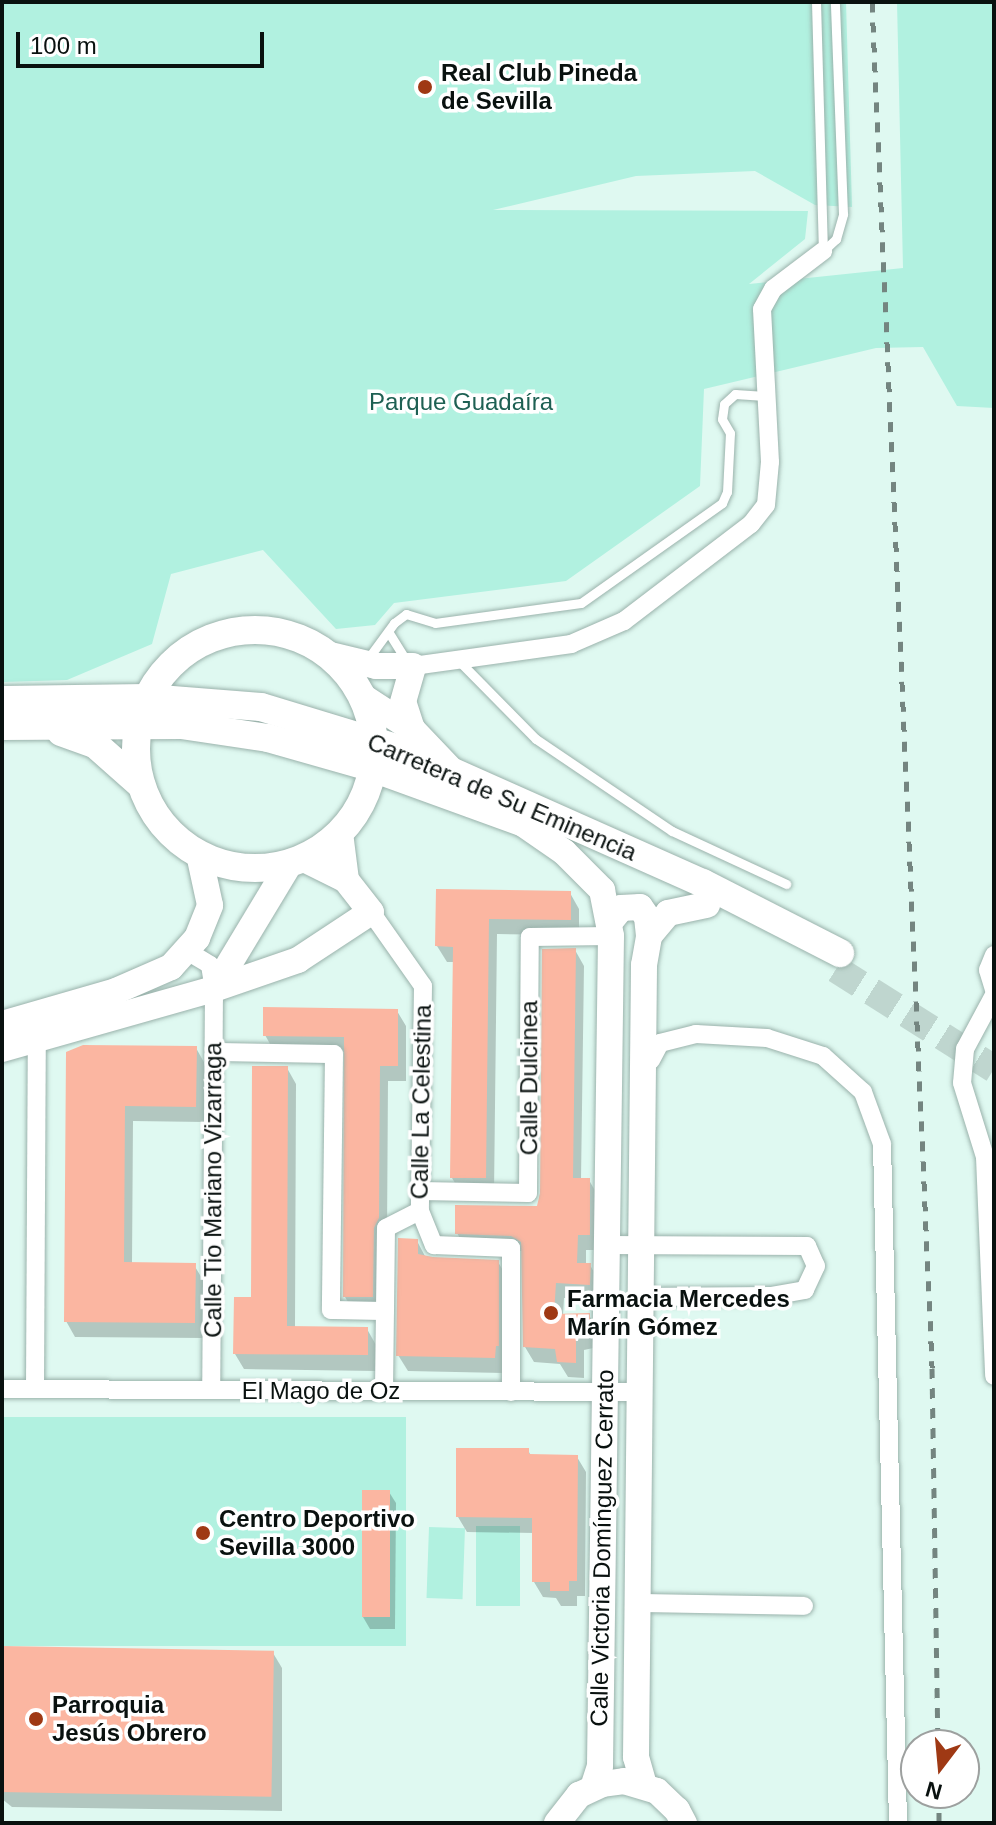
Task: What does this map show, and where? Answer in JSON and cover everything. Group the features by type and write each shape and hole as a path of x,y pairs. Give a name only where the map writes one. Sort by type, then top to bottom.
{"main road":[{"path":"102,698 175,660 203,641 246,631 268,630 301,638 330,655 362,695 373,726 369,785 358,811 340,833 296,861 259,868 228,865 199,854 174,836 154,812 141,785 135,750 144,711 175,660"},
{"name":"Carretera de Su Eminencia","path":"2,700 102,698 181,725 370,753 453,772 703,883 838,961 370,753"},
{"name":"Carretera de Su Eminencia","path":"15,726 144,711"},
{"path":"15,726 75,735 96,745 141,785"}],"street":[{"path":"453,772 412,729 362,695 389,675 413,666 571,644 624,621 751,524 766,505 770,462 762,309 773,289 823,251"},
{"path":"330,655 364,663 413,666"},
{"path":"412,729 403,702 413,666"},
{"name":"Calle Victoria Domínguez Cerrato","path":"519,821 564,852 602,890 610,929 600,1766 593,1787"},
{"path":"2,1049 214,989 298,960 371,912 346,880 340,833"},
{"path":"2,1024 116,991 171,967 187,951 205,922 210,905 199,854"},
{"path":"214,989 296,861 346,880"},
{"path":"649,936 668,913 707,905"},
{"path":"610,929 621,908 640,907 647,917 649,936"},
{"name":"Calle La Celestina","path":"371,912 423,986 420,1211"},
{"name":"Calle Dulcinea","path":"420,1191 528,1193 530,937 610,929"},
{"name":"Calle Victoria Domínguez Cerrato","path":"644,1785 636,1757 641,1042 644,965 649,936"},
{"path":"187,951 210,965 214,989"},
{"path":"994,955 988,970 994,992 965,1049 962,1083 989,1174 994,1376"},
{"name":"Calle Tio Mariano Vizarraga","path":"211,1390 214,989"},
{"path":"651,1060 660,1043 696,1034 767,1038 823,1056 863,1092 882,1144 898,1823"},
{"path":"35,1388 37,1038"},
{"path":"214,1052 334,1054 331,1310 385,1311"},
{"path":"384,1391 386,1228 420,1211 434,1245 511,1248 511,1392"},
{"path":"606,1245 807,1246 816,1266 805,1290 794,1292 771,1296 640,1297"},
{"name":"El Mago de Oz","path":"2,1389 639,1392"},
{"path":"637,1603 804,1606"},
{"path":"557,1823 567,1806 593,1787 624,1781 644,1785 668,1800 685,1823"}],"lane":[{"path":"816,2 823,251"},
{"path":"823,251 836,239 843,214 835,2"},
{"path":"364,663 394,623 406,614 435,623 581,603 722,503 727,492 730,433 722,419 724,404 735,394 765,396"},
{"path":"389,633 396,649 413,666"},
{"path":"457,659 548,747 672,831 786,884"}],"green space":[{"name":"Parque Guadaíra","path":"2,2 846,2 852,207 815,205 755,171 636,176 493,210 808,211 805,239 749,284 903,268 897,2 994,2 994,408 957,406 923,347 876,348 704,389 700,486 566,581 394,603 375,625 336,629 263,550 171,574 152,644 67,680 2,682"},
{"name":"Centro Deportivo Sevilla 3000","path":"2,1417 406,1417 406,1646 2,1646"},
{"path":"476,1526 520,1526 520,1606 476,1606"},
{"path":"429,1527 465,1528 463,1599 427,1598"}],"building":[{"path":"436,889 571,891 571,920 489,919 486,1178 450,1178 453,947 435,946"},
{"path":"576,948 573,1178 590,1178 590,1235 578,1235 577,1263 591,1263 590,1285 556,1283 554,1314 590,1313 590,1332 576,1334 576,1363 557,1362 555,1349 523,1347 521,1242 511,1236 455,1234 455,1205 537,1206 540,1193 542,949"},
{"path":"263,1007 398,1009 398,1066 380,1066 379,1218 374,1228 373,1297 343,1297 344,1037 263,1036"},
{"path":"83,1045 197,1046 196,1107 125,1106 124,1262 196,1263 195,1323 64,1322 66,1052"},
{"path":"252,1066 288,1066 287,1326 368,1327 368,1355 233,1354 234,1297 251,1297"},
{"path":"398,1238 418,1239 418,1254 499,1260 499,1346 496,1346 495,1358 396,1356"},
{"path":"456,1448 529,1448 529,1454 578,1455 577,1581 569,1581 569,1591 550,1591 550,1582 532,1582 532,1518 456,1517"},
{"path":"362,1490 390,1490 390,1617 362,1617"},
{"path":"2,1646 274,1651 271,1797 2,1792"}],"tunnel":[{"path":"836,969 994,1069"}],"railway":[{"path":"872,2 932,1368 938,1729"},
{"path":"939,1809 939,1823"}],"place":[{"name":"Real Club Pineda de Sevilla","path":"425,87"},
{"name":"Farmacia Mercedes Marín Gómez","path":"551,1313"},
{"name":"Centro Deportivo Sevilla 3000","path":"203,1533"},
{"name":"Parroquia Jesús Obrero","path":"36,1719"}]}
